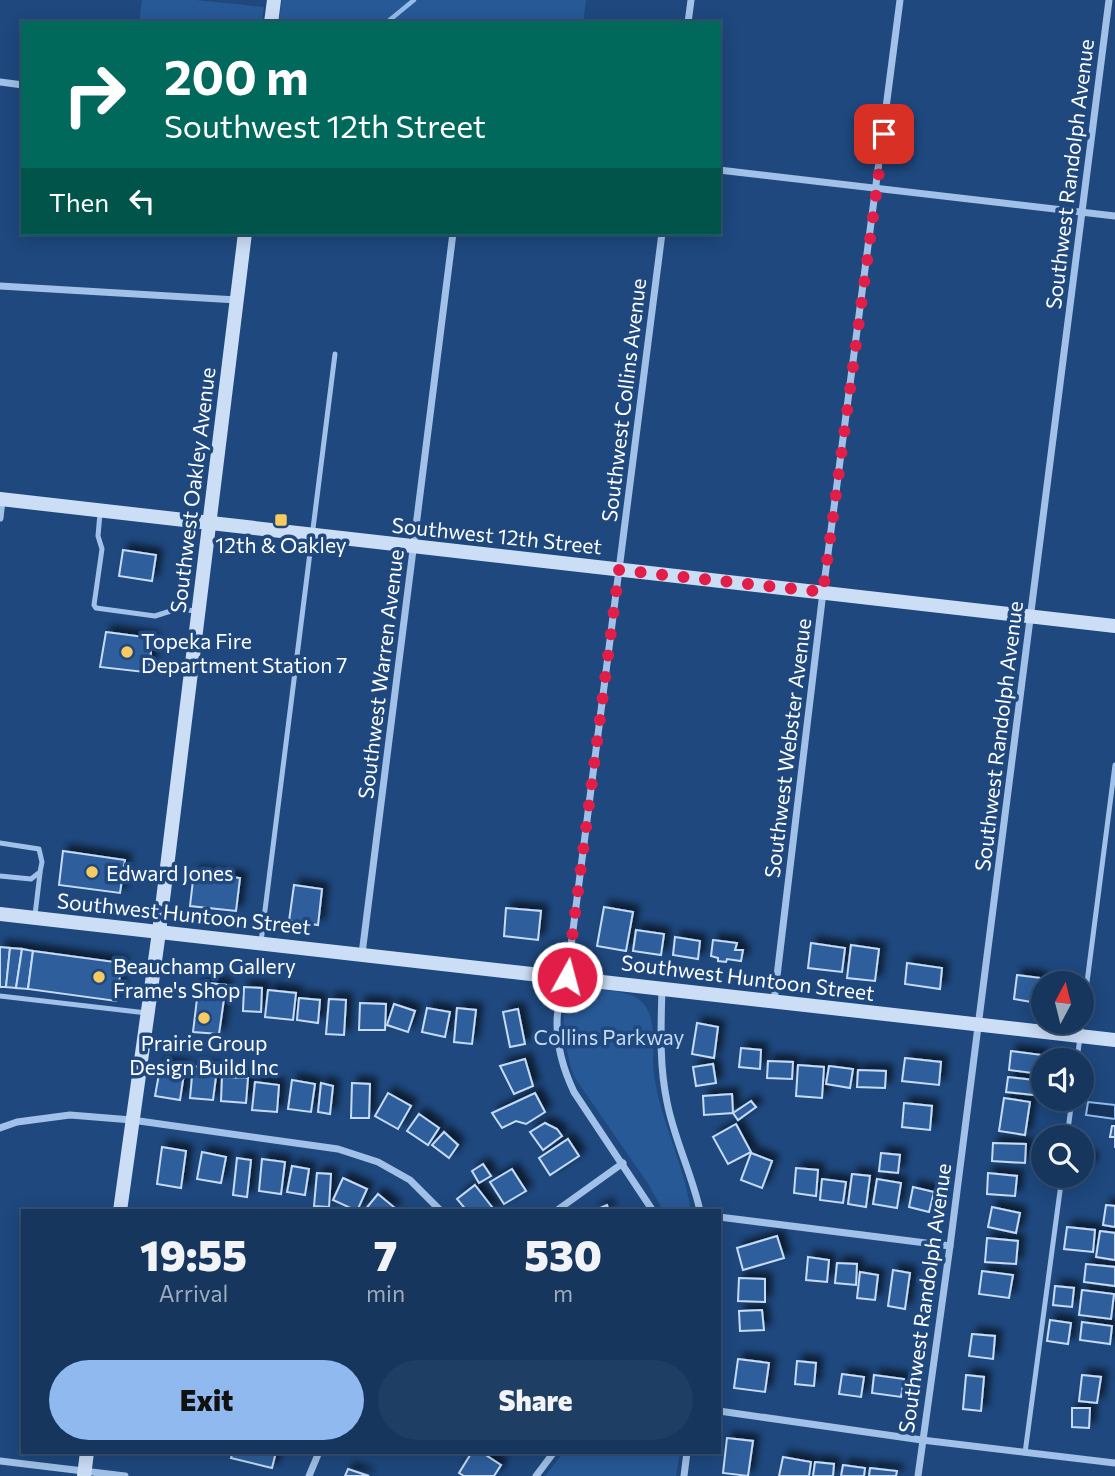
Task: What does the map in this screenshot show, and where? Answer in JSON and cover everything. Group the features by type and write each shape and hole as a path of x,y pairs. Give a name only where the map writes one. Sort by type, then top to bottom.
{"main road":[{"path":"271,21 274,0"},
{"name":"Southwest Oakley Avenue","path":"120,1209 159,932 245,235"},
{"name":"Southwest 12th Street","path":"1,499 1115,626"},
{"name":"Southwest Huntoon Street","path":"0,914 1115,1040"},
{"path":"85,1473 87,1454"}],"street":[{"path":"688,21 691,0"},
{"name":"Southwest Webster Avenue","path":"774,1001 823,592 900,0"},
{"name":"Southwest Randolph Avenue","path":"918,1476 979,1024 1109,0"},
{"path":"0,82 21,85"},
{"path":"721,170 1115,216"},
{"name":"Southwest Warren Avenue","path":"362,954 453,235"},
{"name":"Southwest Collins Avenue","path":"652,1209 574,1092 560,1057 557,1009 559,994 567,977 662,235"},
{"path":"0,286 237,300"},
{"path":"0,517 1,499"},
{"path":"662,988 661,1042 666,1100 700,1209"},
{"path":"0,1128 17,1122 70,1115 132,1120 296,1142 361,1155 410,1180 439,1209"},
{"path":"559,1209 623,1163"},
{"path":"721,1217 950,1246"},
{"path":"721,1411 922,1440 1115,1463"},
{"path":"309,1476 317,1454"},
{"path":"536,1476 552,1454"},
{"path":"684,1476 687,1454"},
{"path":"0,1461 125,1476"}],"lane":[{"path":"261,943 335,354"},
{"path":"100,509 98,531 102,549 94,605 96,608 155,616 177,609 198,611"},
{"path":"1078,1048 1115,765"},
{"path":"0,843 39,849 43,862 35,918"},
{"path":"0,876 31,879 40,872"},
{"path":"0,996 147,1013"},
{"path":"1025,1453 1060,1188"}],"green space":[{"path":"142,0 196,0 264,7 262,21 139,21"},
{"path":"282,0 586,0 583,21 278,21"},
{"name":"Collins Parkway","path":"579,989 629,994 642,1002 647,1009 651,1017 657,1092 691,1209 662,1209 649,1185 575,1078 564,1027 564,1007 571,992"},
{"path":"562,1454 680,1454 676,1476 545,1476"}],"shaded area":[{"path":"1094,1103 1115,1105 1115,1119 1086,1115 1087,1111 1094,1111"}],"building":[{"path":"123,550 156,555 152,581 119,576"},
{"name":"Topeka Fire Department Station 7","path":"106,632 152,638 150,664 144,667 144,672 100,667"},
{"name":"Edward Jones","path":"63,851 125,860 120,893 59,885"},
{"path":"194,872 240,878 236,911 190,906"},
{"path":"294,885 322,889 318,925 289,921"},
{"path":"604,907 633,912 626,951 597,946"},
{"path":"506,908 541,911 538,940 504,936"},
{"path":"636,930 664,934 661,955 633,951"},
{"path":"675,937 700,941 698,959 673,955"},
{"path":"713,940 737,943 735,950 743,950 741,961 718,961 718,958 711,956"},
{"path":"811,943 845,948 842,972 808,968"},
{"path":"851,945 879,949 875,981 847,978"},
{"path":"0,947 10,948 6,987 0,987"},
{"path":"10,948 22,949 16,988 6,987"},
{"path":"22,949 33,951 28,989 16,988"},
{"path":"33,951 122,963 116,1001 28,989"},
{"path":"907,963 942,968 940,989 905,984"},
{"path":"1017,975 1031,977 1031,1002 1014,999"},
{"path":"199,982 226,985 219,1034 193,1032"},
{"path":"244,987 262,988 261,1012 243,1011"},
{"path":"268,990 296,993 293,1020 265,1017"},
{"path":"299,998 320,1000 318,1023 297,1020"},
{"path":"329,999 346,1000 344,1035 326,1034"},
{"path":"360,1003 386,1004 385,1030 359,1030"},
{"path":"394,1004 415,1011 408,1032 387,1025"},
{"path":"427,1008 450,1012 445,1037 422,1032"},
{"path":"457,1008 476,1010 472,1044 454,1042"},
{"path":"518,1009 525,1044 510,1047 503,1012"},
{"path":"697,1023 718,1027 714,1058 692,1054"},
{"path":"741,1048 761,1050 760,1069 739,1067"},
{"path":"1011,1051 1031,1054 1031,1073 1009,1070"},
{"path":"905,1058 941,1062 939,1085 902,1081"},
{"path":"525,1059 533,1086 514,1094 500,1066"},
{"path":"768,1061 793,1062 792,1079 767,1078"},
{"path":"161,1063 185,1067 180,1100 155,1096"},
{"path":"713,1064 716,1083 696,1086 693,1067"},
{"path":"798,1065 824,1067 822,1098 796,1096"},
{"path":"193,1066 217,1069 213,1100 190,1098"},
{"path":"829,1066 853,1069 850,1088 826,1084"},
{"path":"858,1070 886,1071 885,1088 857,1087"},
{"path":"222,1077 248,1078 246,1103 221,1101"},
{"path":"1008,1077 1031,1080 1031,1095 1006,1092"},
{"path":"292,1080 315,1084 311,1112 288,1109"},
{"path":"255,1082 279,1085 277,1112 252,1110"},
{"path":"321,1083 333,1086 330,1114 318,1112"},
{"path":"352,1083 370,1084 369,1118 351,1118"},
{"path":"388,1093 411,1106 398,1129 375,1116"},
{"path":"535,1093 545,1112 526,1124 516,1121 502,1128 492,1113"},
{"path":"732,1094 733,1113 704,1115 703,1096"},
{"path":"1004,1098 1030,1102 1025,1135 999,1131"},
{"path":"751,1101 756,1107 738,1120 733,1113"},
{"path":"904,1103 932,1106 930,1130 902,1127"},
{"path":"419,1114 439,1128 428,1145 407,1131"},
{"path":"545,1123 557,1129 562,1136 543,1150 530,1132"},
{"path":"736,1124 751,1152 728,1164 713,1137"},
{"path":"1112,1126 1115,1126 1115,1137 1110,1137"},
{"path":"444,1132 458,1145 449,1158 432,1145"},
{"path":"568,1139 579,1156 550,1175 539,1158"},
{"path":"993,1143 1026,1144 1025,1163 992,1161"},
{"path":"162,1147 186,1151 181,1188 157,1184"},
{"path":"202,1152 226,1157 221,1183 197,1179"},
{"path":"751,1153 772,1161 762,1188 741,1180"},
{"path":"881,1153 900,1155 898,1173 879,1171"},
{"path":"237,1158 251,1160 247,1197 233,1195"},
{"path":"262,1159 285,1162 281,1194 259,1191"},
{"path":"483,1164 491,1176 479,1183 472,1171"},
{"path":"292,1166 309,1169 305,1195 287,1192"},
{"path":"796,1168 818,1170 816,1196 794,1193"},
{"path":"512,1169 526,1191 504,1204 490,1182"},
{"path":"317,1173 331,1174 329,1207 314,1206"},
{"path":"988,1173 1017,1176 1015,1196 987,1194"},
{"path":"852,1174 870,1176 866,1207 848,1204"},
{"path":"343,1178 367,1189 358,1209 333,1200"},
{"path":"822,1179 846,1182 843,1203 820,1200"},
{"path":"877,1179 901,1183 897,1208 873,1204"},
{"path":"475,1185 493,1209 465,1209 457,1199"},
{"path":"913,1187 934,1192 929,1212 909,1207"},
{"path":"378,1194 395,1208 394,1209 366,1209"},
{"path":"1106,1205 1115,1206 1115,1227 1103,1225"},
{"path":"992,1207 1020,1213 1016,1233 988,1227"},
{"path":"1067,1227 1095,1230 1093,1252 1064,1249"},
{"path":"1100,1231 1115,1233 1115,1260 1096,1257"},
{"path":"777,1236 784,1258 743,1270 737,1248"},
{"path":"987,1238 1018,1241 1016,1264 985,1262"},
{"path":"808,1257 829,1260 827,1282 806,1280"},
{"path":"837,1263 857,1264 856,1285 835,1283"},
{"path":"1086,1264 1115,1267 1115,1286 1084,1282"},
{"path":"893,1270 910,1273 905,1309 888,1306"},
{"path":"982,1271 1013,1275 1009,1298 979,1294"},
{"path":"860,1272 878,1275 875,1300 857,1298"},
{"path":"739,1278 765,1279 765,1302 738,1301"},
{"path":"1055,1286 1074,1288 1072,1307 1053,1305"},
{"path":"1082,1290 1114,1294 1111,1319 1079,1315"},
{"path":"762,1310 764,1330 740,1331 739,1311"},
{"path":"1050,1320 1071,1323 1068,1344 1047,1341"},
{"path":"1082,1322 1112,1326 1110,1344 1080,1340"},
{"path":"972,1334 995,1336 993,1359 969,1356"},
{"path":"738,1359 769,1363 765,1392 734,1388"},
{"path":"797,1361 816,1363 814,1386 795,1384"},
{"path":"842,1374 864,1377 861,1397 839,1394"},
{"path":"874,1375 904,1379 901,1397 872,1393"},
{"path":"966,1375 984,1377 981,1411 963,1409"},
{"path":"1082,1375 1101,1377 1097,1403 1079,1401"},
{"path":"1072,1408 1090,1408 1089,1428 1072,1427"},
{"path":"727,1438 753,1441 748,1476 723,1473"},
{"path":"232,1454 276,1454 272,1468 231,1458"},
{"path":"471,1454 484,1454 501,1465 494,1476 464,1476 459,1473"},
{"path":"783,1457 811,1462 809,1476 779,1476"},
{"path":"815,1462 834,1464 833,1476 813,1476"},
{"path":"843,1465 865,1468 864,1476 841,1476"},
{"path":"870,1468 897,1471 896,1476 869,1476"},
{"path":"348,1469 369,1476 345,1476"}],"waterway":[{"path":"388,21 414,0"}],"place":[{"name":"12th & Oakley","path":"281,520"},
{"name":"Topeka Fire Department Station 7","path":"127,652"},
{"name":"Edward Jones","path":"92,872"},
{"name":"Beauchamp Gallery Frame's Shop","path":"99,977"},
{"name":"Prairie Group Design Build Inc","path":"204,1018"}],"route":[{"path":"567,977 619,570 823,592 884,134"}]}
